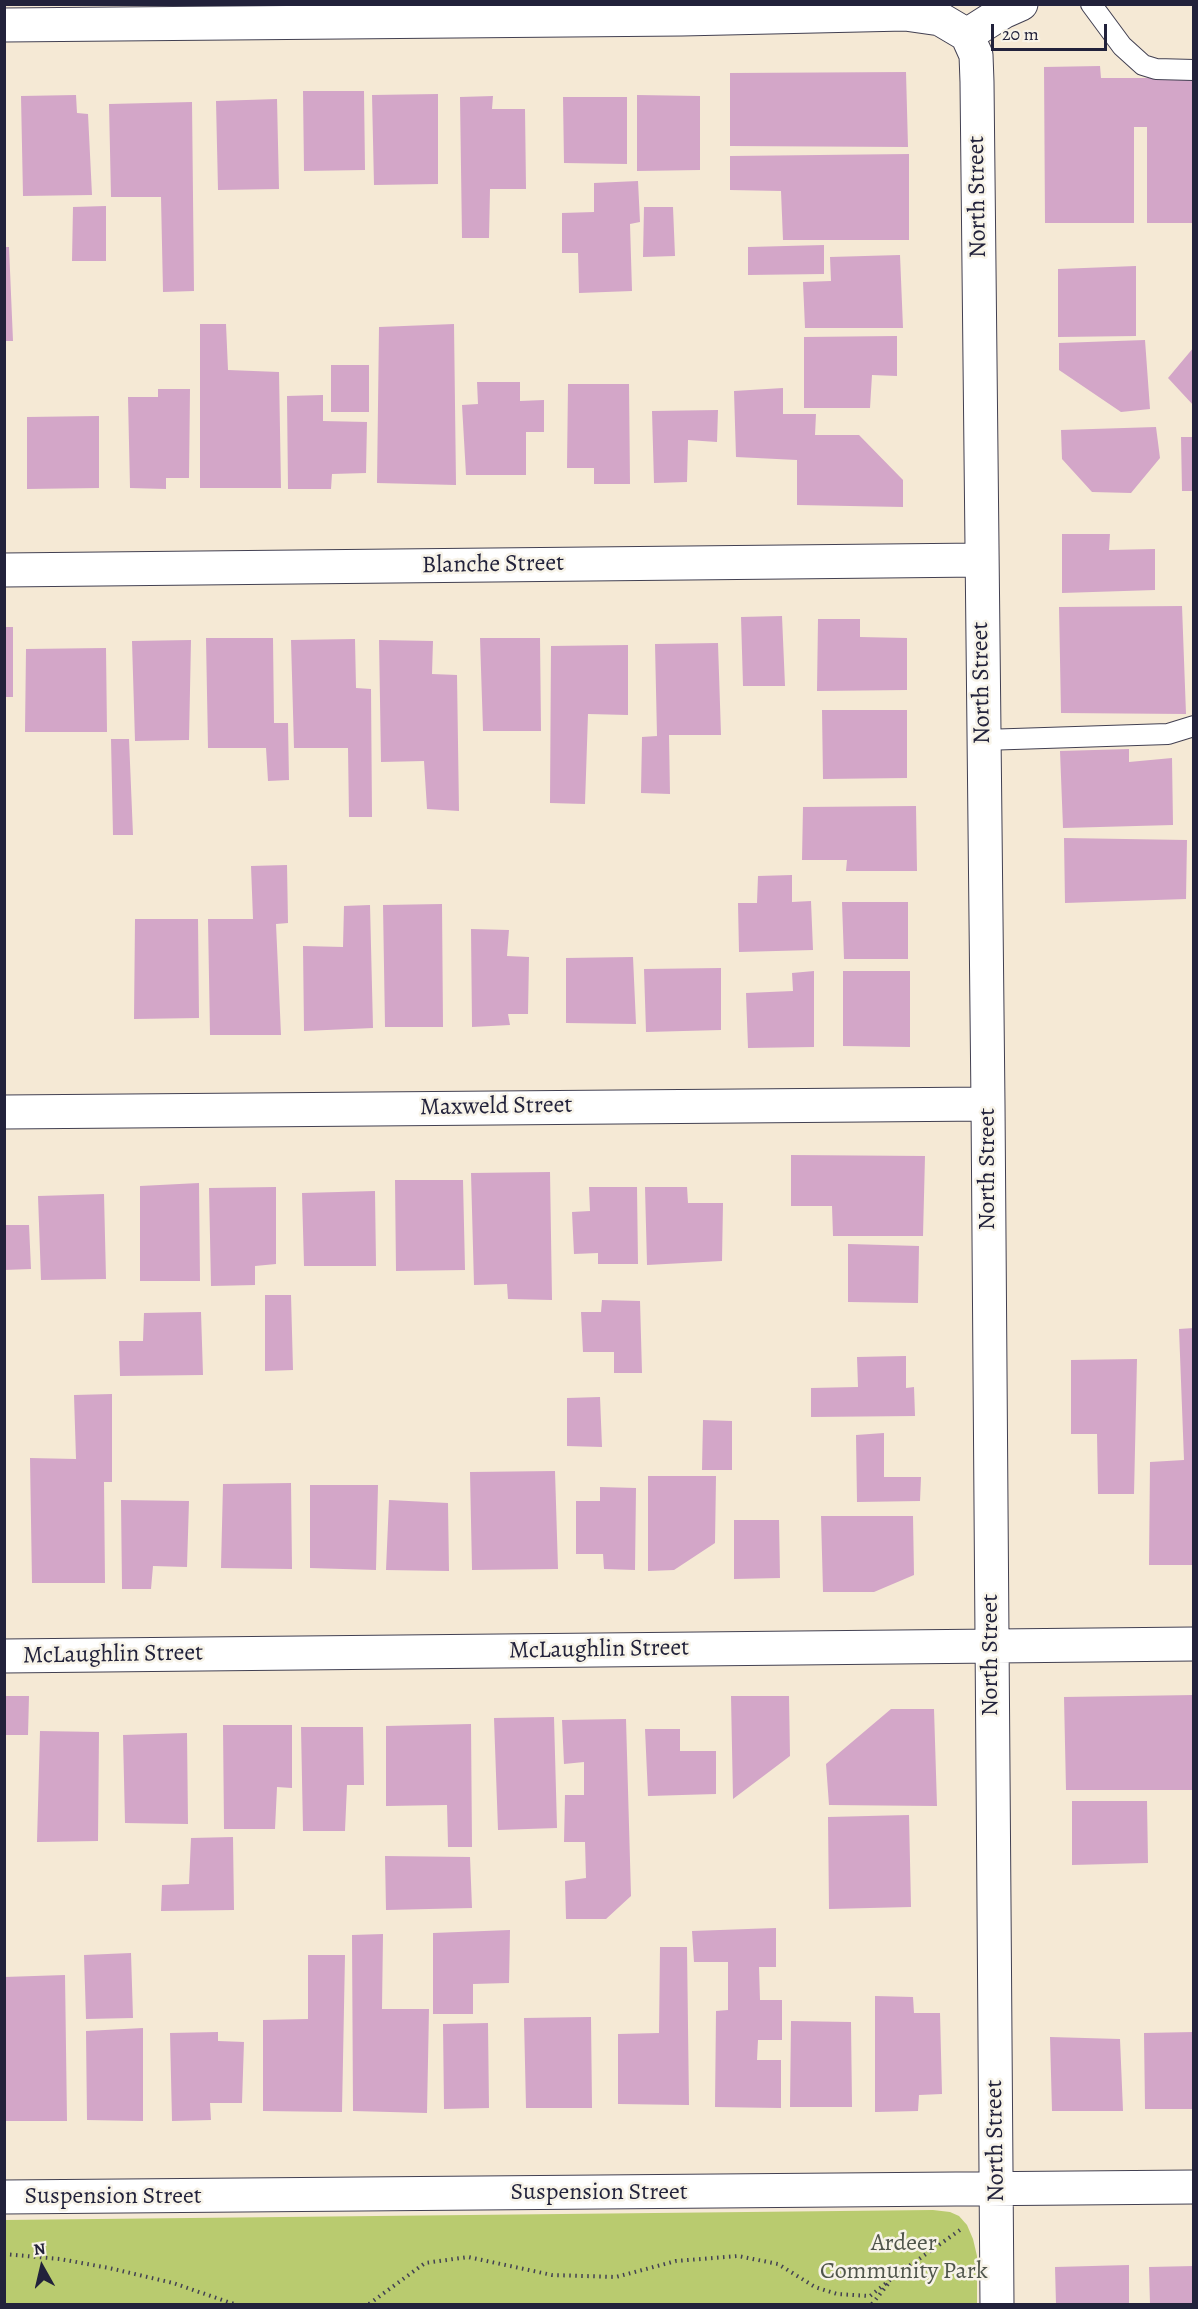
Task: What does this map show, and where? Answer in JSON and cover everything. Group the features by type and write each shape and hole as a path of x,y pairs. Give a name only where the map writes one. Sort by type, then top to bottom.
{"street":[{"path":"4,25 658,19 905,14 940,19 968,35 1003,12 1021,4"},
{"name":"North Street","path":"968,35 976,55 977,82 988,1104 997,2304"},
{"name":"Blanche Street","path":"4,570 981,560"},
{"name":"Maxweld Street","path":"4,1112 988,1104"},
{"name":"McLaughlin Street","path":"4,1656 1194,1644"},
{"name":"Suspension Street","path":"4,2197 1194,2187"}],"lane":[{"path":"1091,4 1122,46 1143,65 1156,69 1194,70"},
{"path":"983,740 1168,734 1194,726"}],"path":[{"path":"369,2304 425,2263 468,2257 552,2275 616,2277 676,2261 738,2256 778,2264 815,2287 837,2294 870,2296 953,2232 964,2228 996,2225"},
{"path":"4,2254 60,2259 110,2268 173,2283 234,2304"},
{"path":"872,2304 895,2276"}],"green space":[{"name":"Ardeer Community Park","path":"933,2210 950,2212 959,2216 967,2225 977,2256 977,2304 5,2304 5,2220"}],"building":[{"path":"1100,66 1101,78 1194,78 1194,223 1147,223 1147,127 1134,127 1134,223 1045,223 1044,67"},
{"path":"906,72 908,147 730,146 730,73"},
{"path":"303,91 364,91 365,170 304,171"},
{"path":"438,94 438,184 374,185 372,95"},
{"path":"76,95 77,113 88,114 92,195 23,196 21,96"},
{"path":"637,95 700,96 700,170 637,171"},
{"path":"493,96 492,109 525,109 526,189 490,189 489,238 462,238 460,97"},
{"path":"563,97 627,97 627,164 564,163"},
{"path":"277,99 279,189 218,190 216,101"},
{"path":"192,102 194,291 163,292 161,197 111,197 109,104"},
{"path":"909,154 909,240 783,240 781,191 730,190 730,156"},
{"path":"638,181 640,222 630,224 632,291 579,293 578,253 562,253 562,213 594,212 594,183"},
{"path":"106,206 106,261 72,261 73,207"},
{"path":"644,207 673,207 675,256 643,257"},
{"path":"824,245 824,274 748,275 748,247"},
{"path":"4,247 9,247 13,341 4,341"},
{"path":"900,255 903,328 805,328 803,282 831,281 830,257"},
{"path":"1136,266 1136,336 1058,337 1058,269"},
{"path":"200,324 226,324 228,370 279,372 281,488 200,488"},
{"path":"454,324 456,485 377,483 379,327"},
{"path":"897,336 897,376 872,375 870,408 804,408 804,337"},
{"path":"1145,340 1150,409 1121,412 1059,370 1059,343"},
{"path":"1194,347 1194,406 1168,378"},
{"path":"331,365 369,365 369,412 331,412"},
{"path":"477,382 520,382 520,401 544,400 544,432 526,432 526,475 466,475 462,405 478,404"},
{"path":"568,384 629,384 630,484 594,484 594,468 567,468"},
{"path":"783,388 783,414 816,414 815,435 859,435 903,480 903,507 797,505 797,460 736,457 734,391"},
{"path":"158,389 190,389 189,478 166,478 166,489 130,488 128,397 158,397"},
{"path":"323,395 323,421 367,422 366,473 332,474 331,489 288,489 287,396"},
{"path":"718,410 717,442 688,440 687,482 654,483 652,411"},
{"path":"99,416 99,488 27,489 27,417"},
{"path":"1156,427 1160,458 1131,493 1092,492 1062,459 1061,430"},
{"path":"1181,437 1194,437 1194,491 1182,491"},
{"path":"1062,534 1110,534 1109,550 1155,549 1155,590 1062,593"},
{"path":"1182,606 1186,714 1061,713 1059,607"},
{"path":"782,616 785,686 743,686 741,617"},
{"path":"818,619 860,619 860,637 907,638 907,690 817,691"},
{"path":"4,627 13,627 13,697 4,697"},
{"path":"206,638 273,638 274,723 288,723 289,780 268,781 266,748 208,748"},
{"path":"480,638 540,638 541,731 483,731"},
{"path":"355,639 356,688 371,689 372,817 349,817 348,748 294,748 291,640"},
{"path":"191,640 189,740 135,741 132,641"},
{"path":"379,640 433,641 432,674 457,675 459,811 427,809 424,761 381,762"},
{"path":"718,643 721,735 669,735 670,794 641,793 642,737 657,736 655,644"},
{"path":"628,645 628,715 588,714 585,804 550,803 551,646"},
{"path":"106,648 107,732 25,732 26,649"},
{"path":"822,710 907,710 907,778 823,779"},
{"path":"111,739 129,739 133,835 113,835"},
{"path":"1129,749 1129,762 1172,758 1173,825 1063,828 1060,751"},
{"path":"916,806 917,871 846,871 847,860 802,860 803,807"},
{"path":"1064,838 1187,840 1186,899 1065,903"},
{"path":"287,865 288,923 276,924 281,1035 210,1035 208,919 253,919 251,866"},
{"path":"792,875 792,902 811,901 813,950 739,952 738,903 757,903 758,876"},
{"path":"842,902 908,902 908,959 844,959"},
{"path":"442,904 443,1027 385,1027 383,905"},
{"path":"370,905 373,1028 304,1031 303,946 343,947 344,906"},
{"path":"135,919 198,919 199,1018 134,1019"},
{"path":"471,929 509,930 507,956 529,957 528,1014 508,1014 510,1025 472,1027"},
{"path":"633,957 636,1024 566,1023 566,958"},
{"path":"721,968 721,1030 646,1032 644,969"},
{"path":"814,971 814,1047 748,1048 746,993 793,991 792,973"},
{"path":"843,971 910,971 910,1047 843,1046"},
{"path":"791,1155 925,1156 923,1236 833,1236 832,1206 791,1206"},
{"path":"550,1172 552,1300 508,1299 507,1284 474,1285 471,1173"},
{"path":"395,1180 463,1180 465,1270 396,1271"},
{"path":"199,1183 200,1281 140,1281 140,1186"},
{"path":"276,1187 276,1264 255,1266 255,1285 211,1286 209,1188"},
{"path":"589,1187 637,1187 638,1264 598,1264 598,1253 574,1254 572,1212 590,1211"},
{"path":"645,1187 687,1187 688,1203 723,1203 722,1261 647,1265"},
{"path":"375,1191 376,1266 304,1266 302,1193"},
{"path":"104,1194 106,1279 41,1280 38,1196"},
{"path":"4,1225 29,1225 31,1269 4,1270"},
{"path":"848,1244 919,1246 918,1303 848,1302"},
{"path":"265,1295 291,1295 293,1370 265,1371"},
{"path":"602,1300 640,1301 642,1373 614,1373 614,1352 583,1352 581,1312 601,1312"},
{"path":"201,1312 203,1375 120,1376 119,1341 143,1341 144,1313"},
{"path":"1194,1328 1194,1565 1149,1565 1150,1462 1184,1460 1179,1329"},
{"path":"906,1356 906,1388 914,1387 915,1416 811,1417 811,1388 858,1387 857,1357"},
{"path":"1137,1359 1134,1494 1098,1494 1097,1434 1071,1434 1071,1360"},
{"path":"112,1394 112,1482 104,1482 105,1583 32,1583 30,1458 76,1459 74,1395"},
{"path":"600,1397 602,1447 567,1446 567,1398"},
{"path":"703,1420 732,1421 732,1470 702,1470"},
{"path":"884,1433 884,1477 921,1477 920,1501 857,1502 856,1435"},
{"path":"555,1471 558,1569 472,1570 470,1472"},
{"path":"648,1476 716,1476 715,1543 674,1570 648,1571"},
{"path":"291,1483 292,1569 221,1568 223,1484"},
{"path":"310,1485 378,1485 376,1570 310,1568"},
{"path":"600,1487 636,1488 635,1570 604,1569 603,1554 576,1554 576,1501 600,1501"},
{"path":"121,1500 189,1501 187,1567 153,1566 151,1589 122,1589"},
{"path":"389,1500 448,1503 449,1571 386,1570"},
{"path":"821,1516 913,1516 914,1575 874,1592 823,1592"},
{"path":"734,1520 779,1520 780,1578 734,1579"},
{"path":"1194,1695 1194,1790 1066,1790 1064,1697"},
{"path":"4,1696 29,1696 28,1735 4,1735"},
{"path":"731,1696 789,1696 790,1756 733,1799"},
{"path":"891,1709 934,1709 937,1806 829,1805 826,1764"},
{"path":"554,1717 557,1828 498,1830 494,1718"},
{"path":"626,1719 631,1896 606,1919 566,1919 565,1881 586,1878 585,1842 564,1842 565,1795 584,1795 584,1762 564,1764 562,1720"},
{"path":"471,1724 472,1847 448,1847 447,1805 386,1806 386,1726"},
{"path":"223,1725 292,1725 292,1788 277,1787 275,1829 224,1829"},
{"path":"301,1727 363,1727 364,1785 347,1785 345,1831 303,1831"},
{"path":"645,1729 680,1729 680,1751 716,1751 716,1794 648,1796"},
{"path":"40,1731 99,1732 98,1841 37,1842"},
{"path":"187,1733 188,1824 125,1823 123,1735"},
{"path":"1072,1801 1147,1801 1148,1863 1072,1865"},
{"path":"909,1815 911,1907 829,1909 828,1817"},
{"path":"233,1837 234,1910 161,1911 162,1885 189,1884 191,1838"},
{"path":"385,1856 470,1857 472,1908 386,1910"},
{"path":"776,1928 776,1967 759,1967 760,2000 782,2000 782,2040 758,2040 757,2060 781,2060 781,2108 715,2107 716,2011 728,2010 728,1962 694,1962 692,1931"},
{"path":"510,1930 509,1983 473,1984 473,2014 433,2014 433,1933"},
{"path":"383,1934 382,2009 429,2009 427,2113 353,2111 352,1935"},
{"path":"660,1947 687,1947 689,2105 618,2104 618,2034 659,2033"},
{"path":"131,1953 133,2018 86,2019 84,1955"},
{"path":"308,1955 345,1955 342,2112 263,2111 263,2020 308,2019"},
{"path":"65,1975 67,2121 4,2121 4,1977"},
{"path":"875,1996 913,1997 914,2013 940,2013 942,2094 919,2095 918,2111 875,2112"},
{"path":"591,2017 592,2108 526,2108 524,2018"},
{"path":"791,2021 851,2022 852,2107 790,2107"},
{"path":"488,2023 489,2108 444,2109 443,2024"},
{"path":"143,2028 143,2121 87,2120 86,2031"},
{"path":"218,2032 218,2041 244,2042 242,2103 210,2103 211,2120 172,2121 170,2033"},
{"path":"1194,2032 1194,2109 1145,2109 1144,2033"},
{"path":"1050,2037 1120,2039 1123,2111 1052,2111"},
{"path":"1129,2265 1129,2304 1056,2304 1055,2267"},
{"path":"1194,2266 1194,2304 1150,2304 1149,2267"}]}
